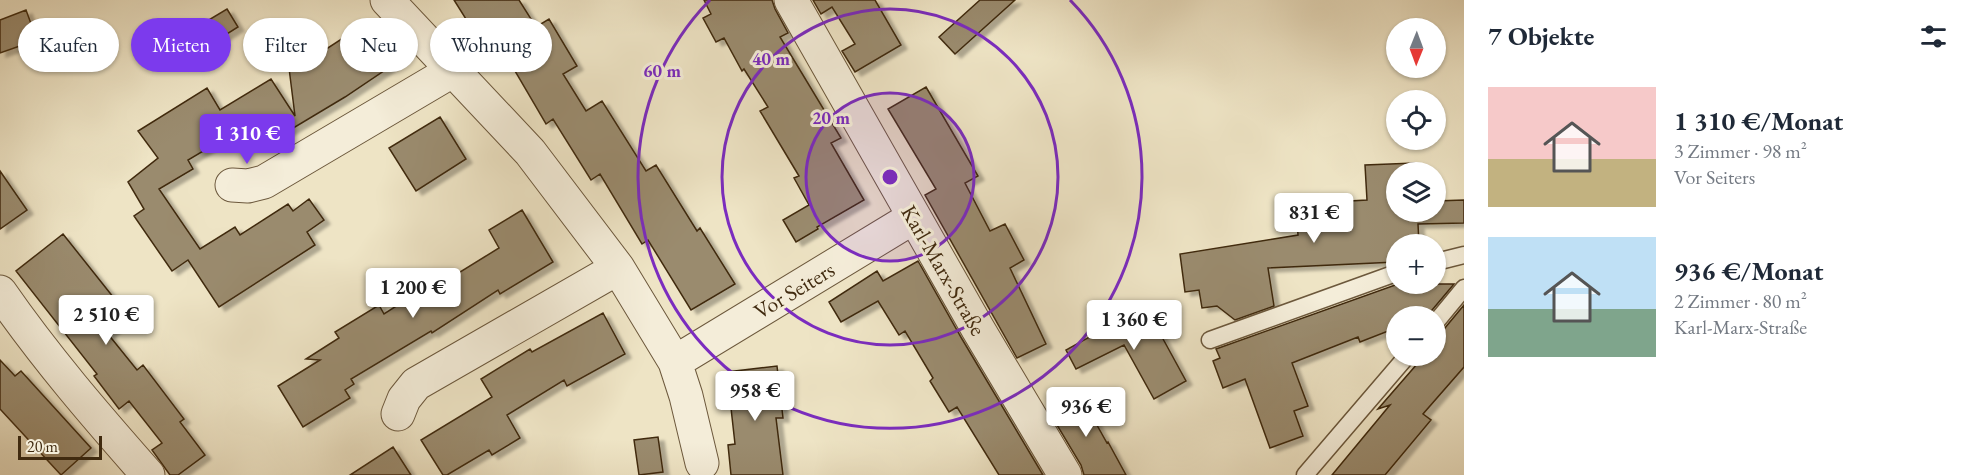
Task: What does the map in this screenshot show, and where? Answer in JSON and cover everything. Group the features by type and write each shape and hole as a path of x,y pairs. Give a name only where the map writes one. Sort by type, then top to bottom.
{"street":[{"path":"387,0 430,47"},
{"name":"Karl-Marx-Straße","path":"791,0 1042,440 1065,475"},
{"path":"232,184 248,186 264,182 450,72"},
{"path":"453,72 530,152 618,268 675,362 686,396 702,463"},
{"name":"Vor Seiters","path":"675,362 914,217"},
{"path":"398,414 404,399 416,384 618,268"},
{"path":"0,292 22,324 85,404 148,475"}],"lane":[{"path":"1446,260 1464,255"},
{"path":"1210,340 1386,277"},
{"path":"1446,310 1464,288"},
{"path":"1305,475 1398,366"}],"building":[{"path":"454,0 519,0 530,18 465,18"},
{"path":"704,0 772,0 788,33 780,37 841,138 831,143 864,200 796,242 783,220 809,205 794,178 799,176 760,111 768,107 744,69 742,71 724,38 716,42 703,18 711,14"},
{"path":"813,0 875,0 901,45 855,72 842,51 855,44 832,7 821,14"},
{"path":"980,0 1015,0 955,54 939,37"},
{"path":"227,9 238,27 231,31 231,18 212,18"},
{"path":"26,10 29,18 18,18 18,47 0,53 0,20"},
{"path":"552,24 577,66 563,74 586,111 602,101 646,171 656,165 697,231 700,228 735,284 691,310 648,240 642,244 600,174 591,180 553,119 546,124 516,72 552,72"},
{"path":"340,40 340,72 382,72 275,139 262,116 188,160 193,169 159,189 200,249 235,227 240,235 288,204 293,211 309,199 324,220 307,232 315,245 219,307 188,260 172,271 134,216 144,209 128,182 158,158 138,131 207,88 220,110 271,79 295,116 290,72 328,72 328,48"},
{"path":"926,87 978,176 965,183 990,231 1005,224 1024,260 1010,268 1046,344 1017,358 925,195 936,189 888,109"},
{"path":"440,117 466,159 416,191 389,148"},
{"path":"1386,164 1386,222 1446,222 1446,201 1464,200 1464,223 1418,224 1418,234 1386,234 1386,262 1268,268 1274,306 1235,320 1217,306 1202,308 1199,290 1185,292 1180,254 1298,235 1296,204 1367,200 1365,165"},
{"path":"0,171 27,210 0,229"},
{"path":"522,210 553,262 500,294 498,290 432,333 431,331 351,379 354,384 345,390 350,398 303,427 278,386 320,360 306,359 339,338 335,332 379,305 384,314 454,269 457,274 499,248 489,230"},
{"path":"63,234 129,317 108,334 137,370 143,365 184,419 180,422 205,455 178,475 170,475 152,450 162,443 129,401 119,409 94,376 97,374 16,271"},
{"path":"918,261 1043,475 999,475 957,407 949,412 930,381 933,378 905,331 899,335 878,301 841,322 829,302 877,271 883,281"},
{"path":"1446,284 1454,284 1446,293"},
{"path":"1386,288 1386,294 1446,294 1435,306 1386,306 1386,332 1360,342 1358,337 1292,363 1308,406 1294,411 1303,436 1270,448 1245,379 1223,388 1213,361 1220,358 1216,349"},
{"path":"1464,305 1464,367 1423,414 1431,420 1385,475 1332,475 1390,405 1378,409 1415,366 1446,366 1446,327"},
{"path":"1145,306 1186,381 1154,399 1124,345 1076,369 1066,350"},
{"path":"603,313 625,354 567,386 564,380 507,415 520,438 492,455 489,450 447,475 443,475 421,440 492,397 481,379 530,349 532,352"},
{"path":"0,360 15,376 21,371 91,448 61,475 0,409"},
{"path":"777,366 783,418 776,418 783,475 731,475 728,445 735,444 727,372"},
{"path":"1079,393 1126,475 1084,475 1081,465 1048,410"},
{"path":"658,437 663,472 639,475 634,440"},
{"path":"393,447 411,475 350,475"}]}
